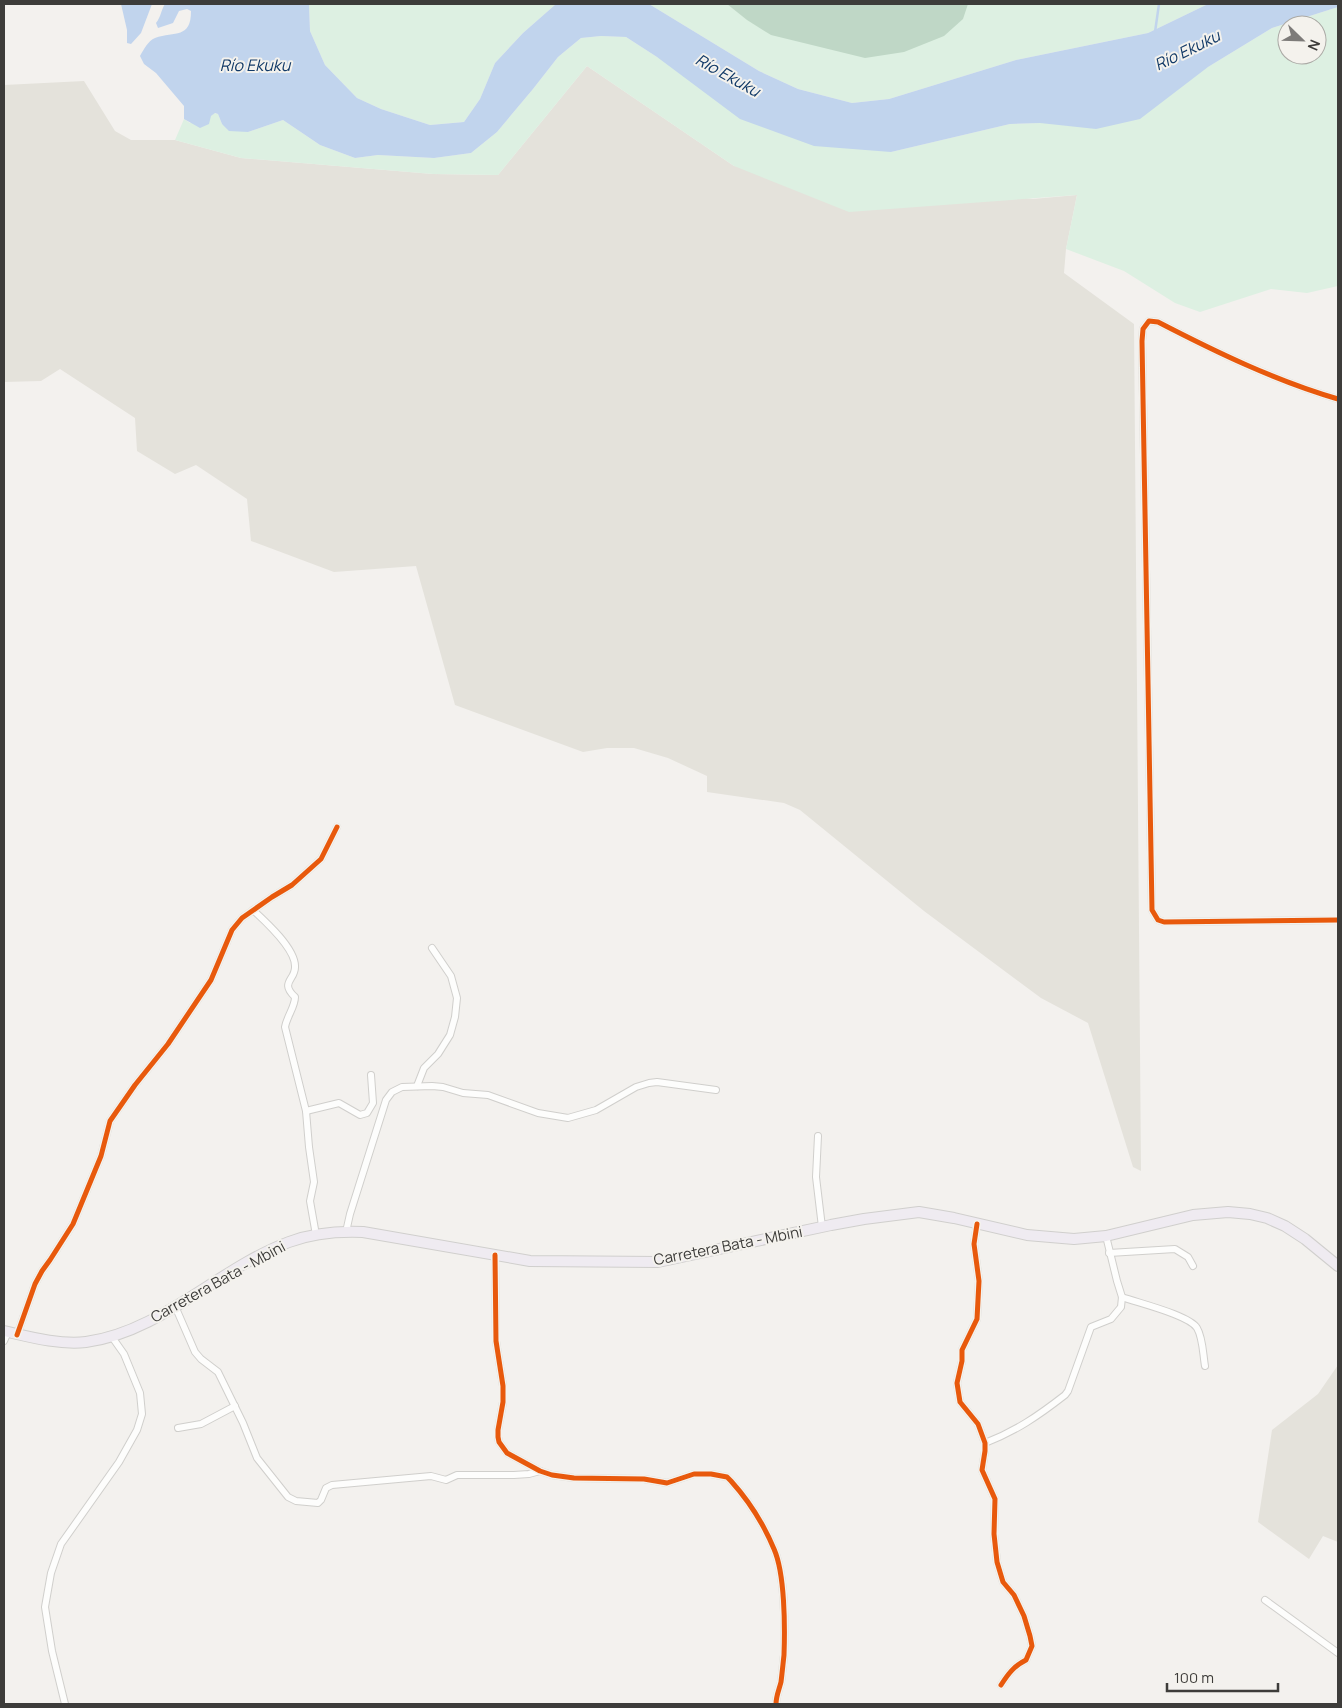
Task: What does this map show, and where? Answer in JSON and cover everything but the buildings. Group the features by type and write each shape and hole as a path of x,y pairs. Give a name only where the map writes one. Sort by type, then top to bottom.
{"main road":[{"name":"Carretera Bata - Mbini","path":"8,1335 71,1342 84,1342 112,1337 146,1322 274,1248 316,1235 346,1232 363,1232 530,1261 658,1262 822,1227 919,1212 954,1218 1010,1232 1039,1237 1074,1239 1106,1236 1210,1213 1250,1214 1267,1218 1285,1226 1305,1239 1338,1266"}],"street":[{"path":"1338,399 1308,391 1258,370 1158,322 1149,321 1144,329 1142,341 1152,910 1158,920 1164,922 1338,920"},
{"path":"8,1335 38,1277 73,1224 101,1156 110,1121 168,1044 211,980 232,930 242,918 292,885 321,858 337,827"},
{"path":"253,910 271,926 286,945 296,966 288,984 289,991 295,997 295,1003 288,1015 285,1027 306,1111 314,1182 310,1201 316,1235"},
{"path":"417,1086 424,1068 438,1054 450,1035 456,1017 457,998 451,976 432,948"},
{"path":"306,1111 339,1103 360,1115 367,1113 373,1103 371,1075"},
{"path":"346,1232 350,1214 389,1095 402,1087 443,1087 463,1092 488,1094 538,1113 568,1118 596,1110 636,1087 649,1083 657,1082 716,1090"},
{"path":"818,1136 816,1177 822,1227"},
{"path":"977,1224 974,1244 979,1281 977,1319 962,1350 962,1361 957,1383 960,1402 978,1424 984,1443 985,1451 982,1470 995,1499 994,1534 997,1562 1003,1582 1014,1595 1024,1616 1032,1646 1026,1660 1018,1664 1001,1685"},
{"path":"984,1443 1019,1428 1065,1396 1091,1327 1111,1319 1121,1307 1122,1297 1106,1236"},
{"path":"1109,1253 1175,1249 1188,1257 1193,1266"},
{"path":"495,1255 496,1342 503,1386 503,1402 498,1430 499,1442 507,1453 540,1471 552,1475 574,1478 644,1479 667,1483 694,1474 712,1474 727,1477 732,1481 755,1512 775,1550 778,1565 783,1615 784,1656 776,1704"},
{"path":"1122,1297 1178,1316 1196,1326 1199,1332 1205,1366"},
{"path":"175,1306 195,1352 218,1372 243,1423 256,1458 288,1497 296,1501 318,1503 322,1500 326,1488 332,1485 430,1476 442,1480 457,1475 514,1475 540,1471"},
{"path":"65,1704 52,1651 45,1607 51,1573 61,1544 119,1462 137,1430 142,1414 140,1393 124,1354 112,1337"},
{"path":"178,1428 201,1424 235,1406"},
{"path":"1264,1600 1338,1653"}],"shaded area":[{"path":"587,66 734,166 1033,199 1077,195 1066,249 1064,273 1134,324 1141,1171 1133,1167 1088,1023 1041,998 924,911 800,810 784,803 707,792 707,776 668,758 634,748 607,748 583,752 455,705 416,566 334,572 251,541 247,499 196,465 175,474 137,451 135,418 60,369 41,381 4,382 4,85 84,81 115,131 131,140 175,140 241,158 433,174 498,175"},
{"path":"1338,1365 1338,1542 1323,1536 1309,1559 1258,1522 1272,1430 1318,1394"}],"green space":[{"path":"309,4 556,4 523,33 495,63 480,99 464,122 430,125 381,109 357,98 325,65 310,31"},
{"path":"649,4 1208,4 1148,33 1016,60 889,99 852,103 798,89 759,71"},
{"path":"727,4 968,4 963,19 944,36 904,52 865,58 771,35 747,20"},
{"path":"1338,7 1338,286 1307,293 1271,289 1200,312 1175,303 1124,271 1066,249 1077,195 849,212 734,166 587,66 498,175 433,174 241,158 175,140 184,119 190,123 211,116 214,113 218,114 222,124 248,132 283,120 320,145 355,158 378,155 434,158 471,153 497,132 558,57 581,38 601,36 626,37 657,57 891,152 1010,124 1040,123 1208,67 1277,26 1277,65 1327,65 1327,15 1313,15"}],"water":[{"path":"121,4 152,4 141,33 131,44 127,43 127,30"},
{"name":"Río Ekuku","path":"165,4 309,4 310,31 325,65 357,98 381,109 430,125 464,122 480,99 495,63 523,33 556,4 649,4 759,71 798,89 852,103 889,99 1016,60 1148,33 1208,4 1338,4 1338,7 1313,15 1277,15 1277,26 1208,67 1140,119 1096,129 1040,123 1010,124 891,152 814,146 740,119 657,57 626,37 601,36 581,38 558,57 497,132 471,153 434,158 378,155 355,158 320,145 283,120 248,132 229,131 222,124 218,114 215,113 211,116 209,124 200,128 184,119 184,106 156,73 144,64 140,56 153,39 180,32 188,26 191,11 187,9 179,11 173,23 158,28 156,23"}],"waterway":[{"path":"1155,32 1159,4"}],"cycle path":[{"path":"1338,399 1292,384 1246,365 1158,322 1149,321 1143,329 1152,910 1158,920 1164,922 1338,920"},
{"path":"17,1335 35,1284 73,1224 101,1156 110,1121 135,1085 168,1044 211,980 232,930 242,918 292,885 321,859 337,827"},
{"path":"977,1224 974,1244 979,1281 977,1319 962,1350 962,1361 957,1383 960,1402 978,1424 985,1443 982,1470 995,1499 994,1534 997,1562 1003,1582 1014,1595 1024,1616 1032,1646 1026,1660 1018,1665 1001,1685"},
{"path":"495,1255 496,1341 503,1386 503,1402 498,1430 499,1442 507,1453 540,1471 552,1475 574,1478 644,1479 667,1483 694,1474 711,1474 727,1477 738,1489 761,1522 778,1560 784,1601 784,1655 776,1704"}]}
